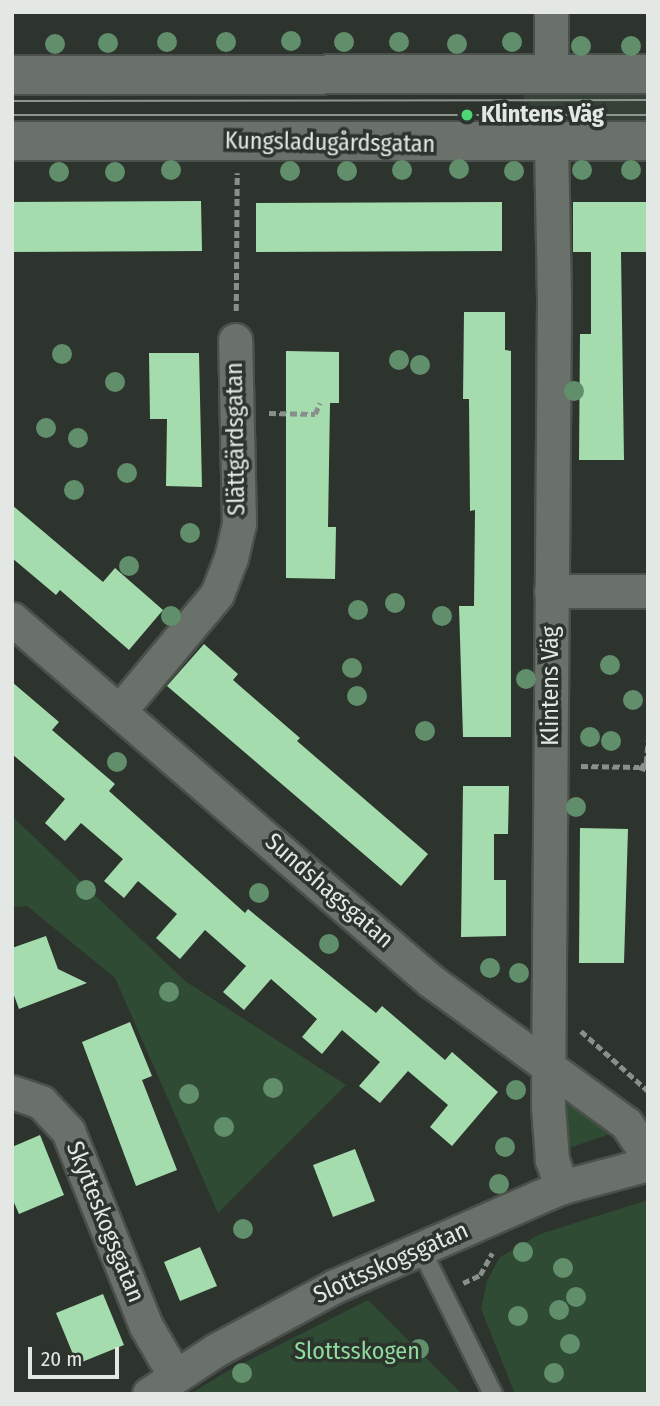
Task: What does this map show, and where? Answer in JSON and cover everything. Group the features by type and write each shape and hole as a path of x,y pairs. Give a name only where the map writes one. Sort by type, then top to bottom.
{"street":[{"path":"551,12 551,72"},
{"path":"12,75 551,72 648,74"},
{"name":"Kungsladugårdsgatan","path":"12,141 648,141"},
{"name":"Klintens Väg","path":"551,142 551,1069 552,1160 562,1187"},
{"name":"Slättgärdsgatan","path":"121,709 217,594 231,558 239,524 235,340"},
{"path":"551,590 648,591"},
{"name":"Sundshagsgatan","path":"12,619 121,709 430,981 625,1124 648,1156"},
{"name":"Skytteskogsgatan","path":"12,1092 41,1102 68,1131 146,1326 162,1385"},
{"name":"Slottsskogsgatan","path":"162,1385 335,1286 562,1187 648,1164"}],"lane":[{"path":"421,1249 441,1295 493,1394"}],"path":[{"path":"235,340 237,163"},
{"path":"237,413 315,414 320,402"},
{"path":"639,767 647,763 648,740"},
{"path":"551,765 639,767 648,770"},
{"path":"551,1016 569,1014 572,1023 648,1091"},
{"path":"441,1295 480,1275 499,1248"}],"shaded area":[{"path":"524,94 648,94 648,129 523,125"}],"green space":[{"path":"12,816 185,981 346,1085 218,1213 115,978 27,906 12,907"},
{"path":"568,1101 609,1130 610,1134 563,1150"},
{"path":"648,1200 648,1394 515,1394 481,1309 487,1281 500,1257 540,1234"},
{"name":"Slottsskogen","path":"368,1300 462,1394 190,1394 226,1372"}],"building":[{"path":"201,201 202,251 12,252 12,202"},
{"path":"502,202 502,251 256,252 256,203"},
{"path":"573,202 648,202 648,252 621,252 624,460 579,460 580,334 591,334 591,252 573,252"},
{"path":"464,312 505,312 505,350 511,351 511,737 463,737 459,606 474,606 475,510 470,511 469,399 463,399"},
{"path":"286,351 339,352 339,403 330,403 328,527 336,527 335,579 286,578"},
{"path":"149,353 199,353 202,487 166,486 167,419 150,419"},
{"path":"12,505 103,582 115,568 163,610 129,650 60,590 56,595 12,558"},
{"path":"204,644 238,674 233,680 300,738 297,741 428,854 401,886 167,686"},
{"path":"12,682 59,722 52,730 115,784 109,791 245,913 248,909 376,1013 382,1006 445,1060 452,1052 498,1092 452,1146 430,1127 448,1105 408,1071 380,1103 359,1086 380,1062 342,1030 322,1054 302,1037 317,1019 271,979 244,1010 223,992 246,966 205,930 180,959 156,938 177,914 138,881 124,898 104,881 123,859 81,823 65,841 45,823 65,799 12,754"},
{"path":"463,786 509,786 508,834 494,834 494,880 506,880 506,936 461,937"},
{"path":"580,828 628,829 624,963 579,963"},
{"path":"46,936 58,969 87,983 19,1009 12,990 12,948"},
{"path":"130,1022 152,1076 142,1080 177,1170 136,1186 82,1042"},
{"path":"40,1135 64,1195 19,1214 12,1198 12,1147"},
{"path":"355,1149 375,1201 333,1217 313,1165"},
{"path":"200,1247 217,1286 180,1301 164,1262"},
{"path":"103,1294 124,1345 77,1364 56,1313"}],"tram line":[{"path":"12,101 648,100"},
{"path":"12,115 648,115"}],"place":[{"name":"Klintens Väg","path":"467,115"}]}
